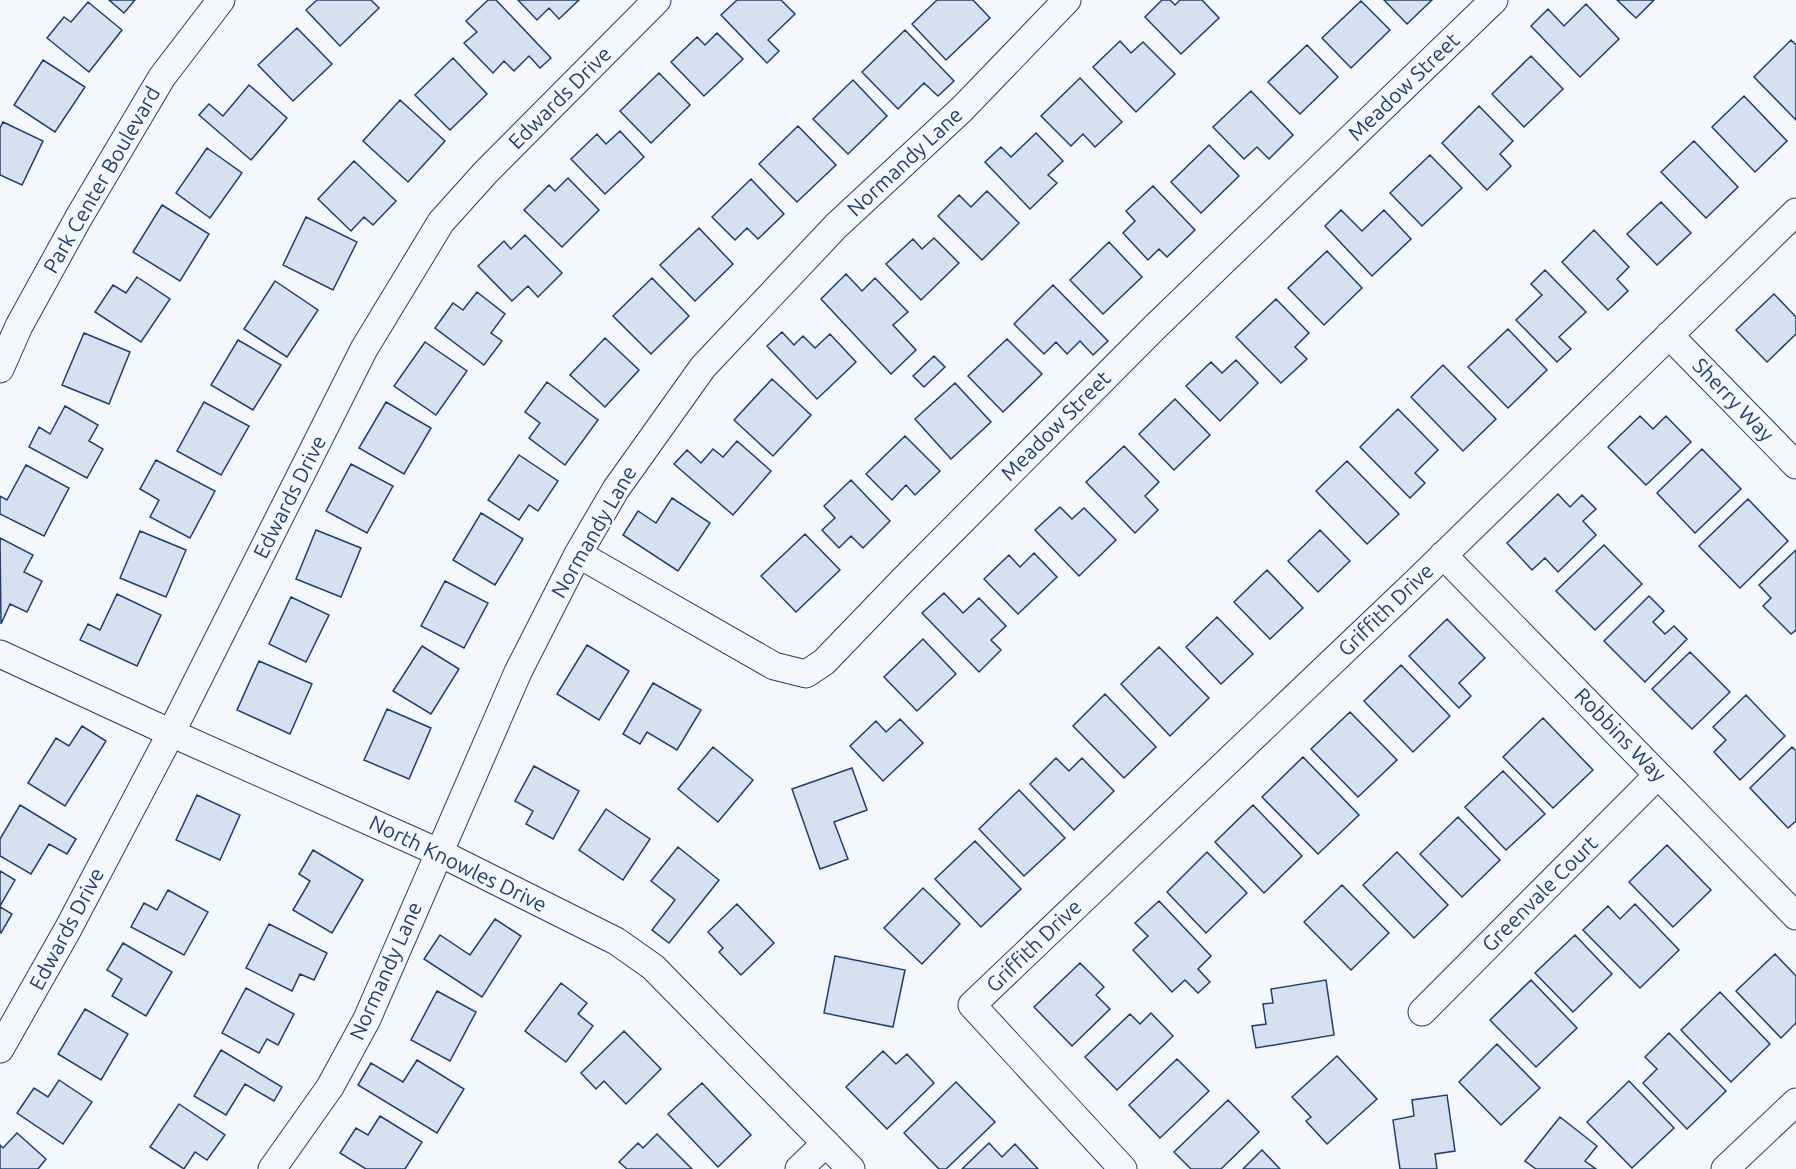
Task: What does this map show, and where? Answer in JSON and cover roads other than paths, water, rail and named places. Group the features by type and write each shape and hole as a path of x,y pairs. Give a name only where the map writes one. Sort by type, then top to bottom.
{"street":[{"name":"Park Center Boulevard","path":"0,369 10,320 79,217 162,77 221,0"},
{"name":"Edwards Drive","path":"0,1049 68,929 171,733 364,349 441,222 486,172 657,0"},
{"name":"Normandy Lane","path":"272,1169 330,1087 367,1019 518,672 578,554 616,489 703,366 836,226 962,109 1067,0"},
{"name":"Meadow Street","path":"578,554 774,666 806,674 824,662 1155,327 1494,0"},
{"name":"Griffith Drive","path":"1123,1169 972,1005 1443,555 1796,212"},
{"name":"Sherry Way","path":"1669,335 1796,465"},
{"name":"Robbins Way","path":"1443,555 1796,916"},
{"name":"North Knowles Drive","path":"0,654 438,852 616,941 653,967 851,1169"},
{"name":"Greenvale Court","path":"1422,1012 1658,775"},
{"path":"1725,1169 1796,1102"},
{"path":"799,1169 826,1143"}]}
